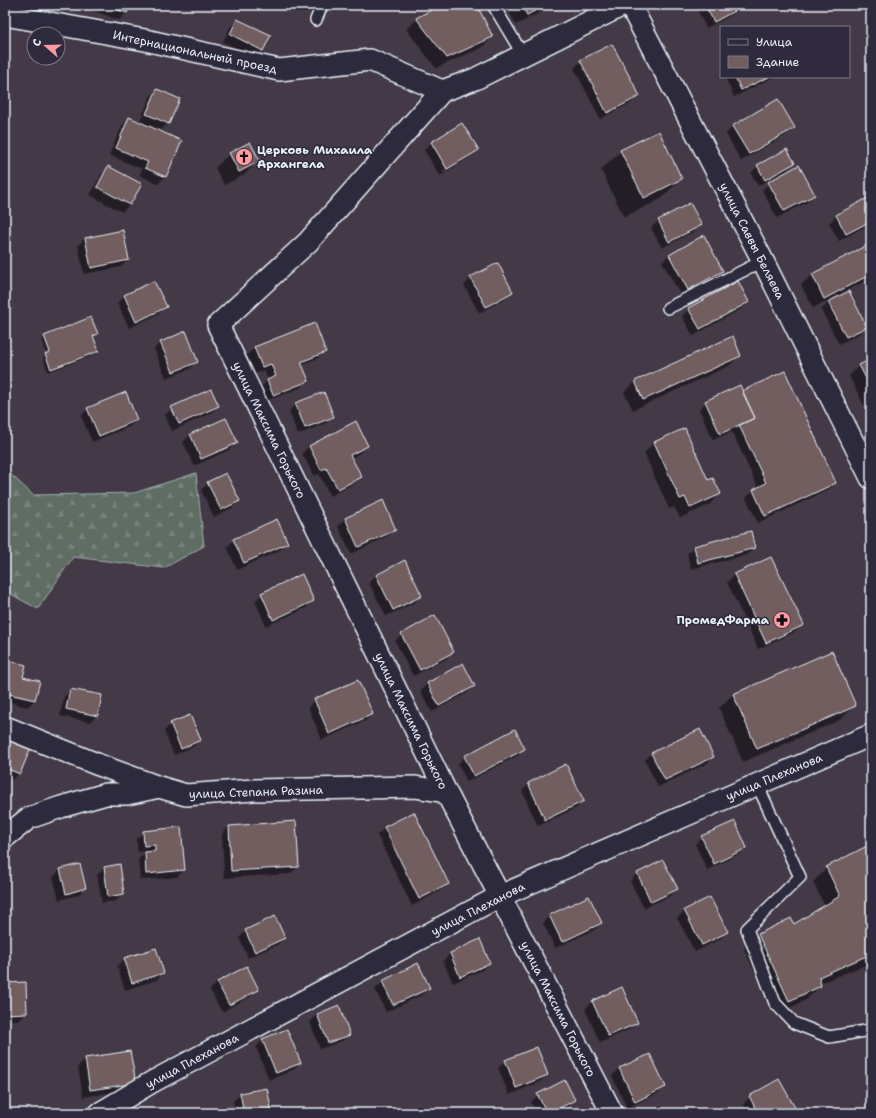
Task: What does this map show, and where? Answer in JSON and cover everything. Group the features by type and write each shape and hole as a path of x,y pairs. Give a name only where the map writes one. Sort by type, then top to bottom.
{"street":[{"path":"442,91 475,79 623,5"},
{"name":"улица Саввы Беляева","path":"630,5 763,261 871,478"},
{"name":"Интернациональный проезд","path":"5,15 146,40 279,70 370,60 442,91"},
{"name":"улица Максима Горького","path":"442,91 308,242 218,325 446,792 612,1113"},
{"name":"улица Степана Разина","path":"5,727 99,765 159,787 186,795 253,790 414,787 446,792"},
{"name":"улица Плеханова","path":"100,1113 152,1082 500,896 871,735"},
{"path":"5,837 29,818 61,807 106,794 127,794 159,787"}],"lane":[{"path":"316,20 322,5"},
{"path":"493,5 523,55"},
{"path":"668,308 763,261"},
{"path":"757,784 800,877 747,929 775,1003 794,1023 829,1037 871,1030"}],"green space":[{"path":"5,469 33,495 134,493 196,473 204,546 164,568 73,557 38,609 5,591"}],"building":[{"path":"102,5 130,5 127,13"},
{"path":"441,5 477,5 493,37 447,58 416,18"},
{"path":"522,5 546,5 527,15"},
{"path":"705,5 739,5 740,8 714,22"},
{"path":"237,19 271,35 263,51 230,34"},
{"path":"612,44 640,96 607,113 580,60"},
{"path":"735,78 767,78 741,90"},
{"path":"157,89 180,99 169,124 146,114"},
{"path":"778,99 795,128 749,154 732,126"},
{"path":"129,117 182,141 166,177 145,168 148,162 116,148"},
{"path":"462,123 479,150 447,169 431,142"},
{"path":"659,131 682,179 644,198 620,150"},
{"name":"Церковь Михаила Архангела","path":"250,142 260,161 239,172 229,153"},
{"path":"787,149 795,163 765,180 757,165"},
{"path":"799,165 815,195 784,211 768,182"},
{"path":"108,166 142,184 130,205 97,187"},
{"path":"871,196 871,221 846,234 836,215"},
{"path":"690,203 702,225 669,242 658,220"},
{"path":"123,230 129,260 91,268 85,238"},
{"path":"704,235 723,271 688,290 669,255"},
{"path":"871,243 871,274 824,299 812,274"},
{"path":"498,263 513,292 486,307 470,277"},
{"path":"154,281 167,307 136,322 124,295"},
{"path":"738,281 749,302 700,329 688,308"},
{"path":"849,291 867,327 846,337 828,302"},
{"path":"91,317 98,334 93,336 99,351 51,369 45,354 50,352 44,336"},
{"path":"315,323 326,352 301,362 309,381 273,395 267,380 276,376 271,364 262,367 254,347"},
{"path":"186,331 198,362 173,372 160,342"},
{"path":"733,336 741,356 643,400 635,381"},
{"path":"871,359 871,388 859,365"},
{"path":"785,371 836,483 765,516 753,490 766,483 739,425 755,418 742,391"},
{"path":"740,385 755,418 720,434 705,401"},
{"path":"211,389 219,406 179,424 171,407"},
{"path":"126,392 137,420 99,436 87,408"},
{"path":"324,392 334,417 305,428 295,403"},
{"path":"226,418 238,443 201,459 190,434"},
{"path":"356,421 368,446 350,455 362,477 338,489 326,468 321,470 309,446"},
{"path":"685,428 708,480 713,478 721,494 690,508 685,497 680,499 654,442"},
{"path":"226,473 240,501 221,510 207,482"},
{"path":"383,500 396,530 358,547 345,518"},
{"path":"277,519 288,543 244,563 233,539"},
{"path":"751,531 755,548 698,563 694,546"},
{"path":"771,557 804,625 766,643 734,574"},
{"path":"405,560 422,596 393,610 376,575"},
{"path":"302,574 314,601 273,620 261,593"},
{"path":"435,615 454,652 420,670 401,634"},
{"path":"832,651 856,706 757,749 733,694"},
{"path":"5,660 26,665 23,677 40,681 35,700 5,693"},
{"path":"463,663 475,686 439,706 427,683"},
{"path":"358,680 373,714 329,734 314,699"},
{"path":"70,689 102,695 98,716 66,709"},
{"path":"190,715 201,740 181,749 170,723"},
{"path":"515,729 525,749 474,776 464,756"},
{"path":"700,729 714,757 665,780 651,753"},
{"path":"5,737 31,747 20,774 5,768"},
{"path":"566,764 584,801 545,820 528,783"},
{"path":"414,812 449,884 419,899 384,827"},
{"path":"296,821 299,867 231,871 229,826"},
{"path":"735,821 747,848 714,864 701,836"},
{"path":"181,827 185,870 146,874 145,852 155,851 155,845 144,846 143,831"},
{"path":"871,844 871,954 819,977 821,986 789,1001 758,934 791,918 794,924 840,896 826,867"},
{"path":"663,860 678,889 651,902 637,873"},
{"path":"80,864 86,888 66,894 60,869"},
{"path":"120,864 124,894 108,897 104,867"},
{"path":"589,896 602,923 562,942 549,915"},
{"path":"710,897 728,932 702,945 684,910"},
{"path":"275,916 285,938 255,952 245,930"},
{"path":"480,939 490,963 460,977 450,953"},
{"path":"156,948 164,973 132,983 124,958"},
{"path":"418,963 430,988 393,1005 382,981"},
{"path":"247,966 259,990 229,1005 217,982"},
{"path":"26,982 27,1013 5,1014 5,983"},
{"path":"622,987 638,1023 608,1036 592,1001"},
{"path":"339,1005 350,1035 328,1043 317,1014"},
{"path":"287,1029 301,1063 276,1073 262,1039"},
{"path":"537,1047 548,1075 516,1088 505,1060"},
{"path":"130,1051 136,1083 90,1090 85,1058"},
{"path":"650,1054 666,1087 635,1102 619,1068"},
{"path":"779,1079 798,1113 758,1113 749,1096"},
{"path":"565,1080 575,1100 551,1113 547,1113 537,1094"},
{"path":"267,1088 272,1113 244,1113 240,1093"}],"place":[{"name":"Церковь Михаила Архангела","path":"244,157"},
{"name":"ПромедФарма","path":"782,620"}]}
